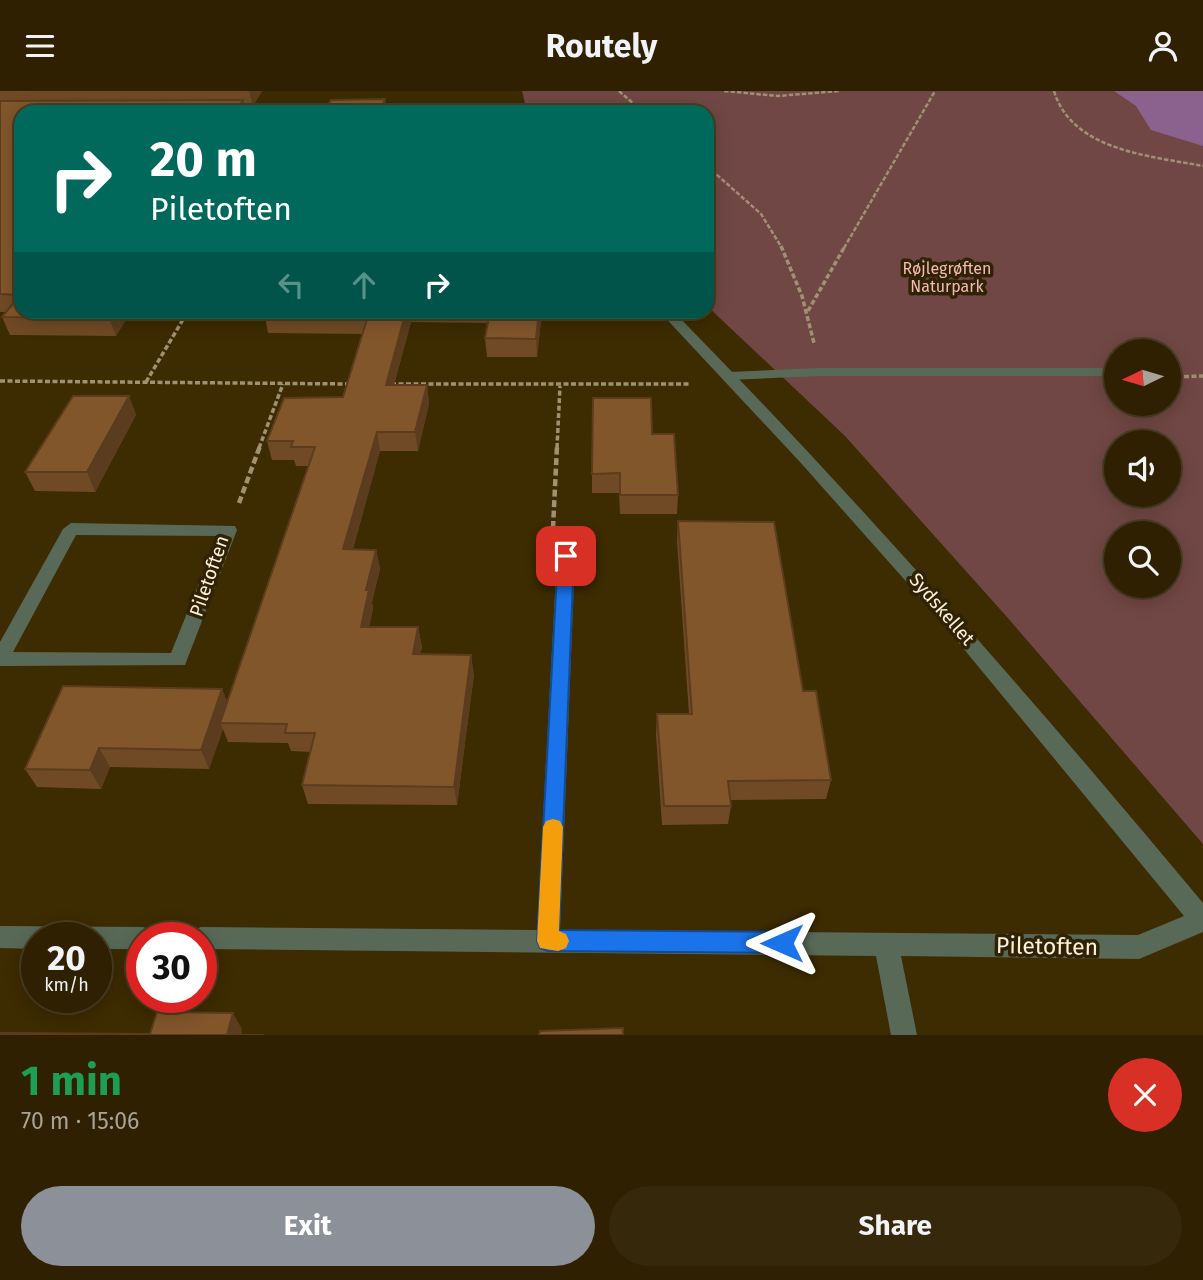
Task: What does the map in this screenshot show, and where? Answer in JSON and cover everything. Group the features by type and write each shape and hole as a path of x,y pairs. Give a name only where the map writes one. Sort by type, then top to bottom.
{"street":[{"name":"Sydskellet","path":"673,319 729,376 943,609 1203,921"},
{"path":"729,376 819,372 1104,372"},
{"name":"Piletoften","path":"71,529 229,530 178,660 0,659 71,529"},
{"path":"548,941 566,556"},
{"name":"Piletoften","path":"217,938 1139,947 1203,921"},
{"path":"0,937 126,938"},
{"path":"886,943 904,1035"}],"path":[{"path":"619,91 635,105"},
{"path":"724,91 760,96 839,91"},
{"path":"808,311 935,91"},
{"path":"1054,91 1062,112 1090,135 1142,154 1203,166"},
{"path":"714,172 751,204 778,240 808,311 819,372"},
{"path":"146,382 183,319"},
{"path":"383,384 690,384 729,376"},
{"path":"1181,377 1203,376"},
{"path":"0,381 356,384"},
{"path":"229,530 283,384"},
{"path":"560,386 552,538 566,556"}],"green space":[{"name":"Røjlegrøften Naturpark","path":"522,91 1203,91 1203,844 1007,617 845,436 714,313 714,105 525,105"}],"shaded area":[{"path":"1114,91 1203,91 1203,146 1151,130 1136,106"}],"building":[{"path":"385,99 383,105 328,105 331,100"},
{"path":"243,100 240,105 14,105 14,295 0,294 0,101"},
{"path":"14,302 14,317 2,317"},
{"path":"367,319 404,319 386,385 427,385 415,432 377,432 343,549 376,550 366,590 369,590 361,627 418,627 413,654 471,655 454,787 302,785 315,733 285,733 287,724 220,723 315,447 291,447 293,441 267,441 284,398 343,397"},
{"path":"489,319 538,319 536,339 485,338"},
{"path":"73,396 129,396 87,472 25,472"},
{"path":"593,398 651,398 652,434 674,434 678,495 620,495 620,473 592,474"},
{"path":"678,521 774,522 803,691 816,691 831,780 728,781 731,806 664,806 657,714 692,714"},
{"path":"63,686 222,689 201,750 99,748 90,770 25,769"},
{"path":"157,1013 233,1013 227,1035 0,1033 150,1034"},
{"path":"623,1028 623,1035 539,1035 540,1031"}],"slow traffic":[{"path":"553,827 548,941 558,941"}],"route":[{"path":"566,556 548,941 782,943"}]}
